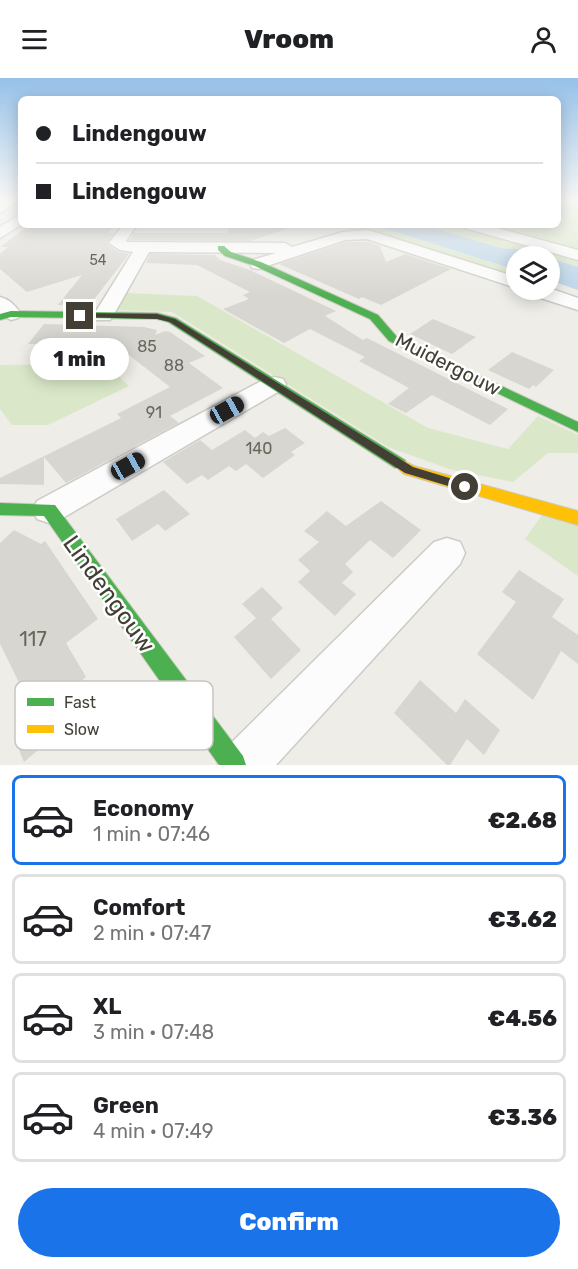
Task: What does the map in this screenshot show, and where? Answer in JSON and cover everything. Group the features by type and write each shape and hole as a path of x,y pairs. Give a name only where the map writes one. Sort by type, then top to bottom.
{"street":[{"name":"Muidergouw","path":"125,232 117,243 126,247 304,249"},
{"name":"Muidergouw","path":"258,264 304,249 337,232"},
{"name":"Muidergouw","path":"349,232 368,234 506,280"},
{"path":"495,232 578,255"},
{"path":"516,238 527,232"},
{"path":"104,316 144,247"},
{"name":"Muidergouw","path":"221,248 228,254 258,264 374,317 393,339 578,427"},
{"path":"560,298 578,304"},
{"path":"4,311 157,316 172,320 409,470 578,518"},
{"path":"0,509 49,510 274,384"},
{"name":"Lindengouw","path":"49,510 173,681"},
{"path":"243,765 447,553"},
{"name":"Lindengouw","path":"213,736 234,765"}],"green space":[{"path":"347,232 396,232 506,267 506,276"},
{"path":"431,232 480,232 529,246 506,246 506,249 487,248"},
{"path":"501,232 578,232 578,254 560,249 560,246 550,246"},
{"path":"560,255 578,260 578,267 560,262"},
{"path":"124,293 197,296 428,428 508,449 538,416 578,435 578,453 548,453 513,482 449,469 388,447 172,312 116,310"},
{"path":"105,364 129,386 48,425 12,425 0,409 0,365"},
{"path":"544,512 578,520 578,576 525,539"}],"water":[{"path":"396,232 431,232 487,248 506,249 506,267"},
{"path":"560,261 578,267 578,290 560,284"}],"building":[{"path":"19,232 109,232 114,233 107,242 108,245 119,252 129,254 89,306 58,305 82,275 27,292 0,269 0,254 8,247 1,247"},
{"path":"277,232 250,241 130,240 134,233"},
{"path":"345,242 368,242 380,246 386,262 405,254 451,269 381,305 362,297 359,299 279,264"},
{"path":"150,254 215,255 220,260 250,270 336,311 325,316 363,340 367,338 508,409 490,425 432,395 406,413 388,404 409,388 359,361 365,357 310,329 284,343 223,309 249,299 243,295 250,292 197,265 146,263"},
{"path":"433,319 476,337 452,354 410,334"},
{"path":"44,324 144,327 157,330 155,335 165,331 170,332 205,356 189,363 223,388 170,416 179,423 66,483 44,457 44,485 0,484 0,478 121,418 117,414 170,387 116,345 88,349 91,345 28,344"},
{"path":"512,352 554,370 536,387 533,385 529,389 488,370"},
{"path":"285,428 305,443 291,452 295,455 263,478 246,464 236,471 229,466 208,480 202,475 187,484 163,462 200,440 212,450 245,430 255,438 263,432 269,436"},
{"path":"164,490 190,514 165,531 158,524 132,541 116,519"},
{"path":"381,501 421,530 393,558 370,540 345,564 353,572 342,583 356,594 335,616 298,582 310,571 298,560 319,542 304,531 327,511 346,526"},
{"path":"14,530 41,544 45,541 98,619 66,643 86,677 81,681 18,681 0,644 0,543"},
{"path":"519,570 564,599 552,617 578,635 578,664 561,651 533,700 477,654 516,602 502,592"},
{"path":"262,587 283,608 271,619 301,650 271,679 234,637 256,618 242,604"},
{"path":"420,680 456,713 465,699 500,730 484,755 467,739 450,765 447,765 394,713"},
{"path":"19,750 38,750 24,762"}],"waterway":[{"path":"433,232 506,254"}],"traffic: fast":[{"path":"221,248 228,254 258,264 374,317 393,339 578,427"},
{"path":"0,317 11,314 157,316 172,320 400,464"},
{"path":"0,509 49,510 173,681"},
{"path":"213,736 234,765"}],"traffic: slow":[{"path":"400,464 409,470 578,518"}],"route":[{"path":"80,316 157,316 172,320 409,470 465,487"}]}
